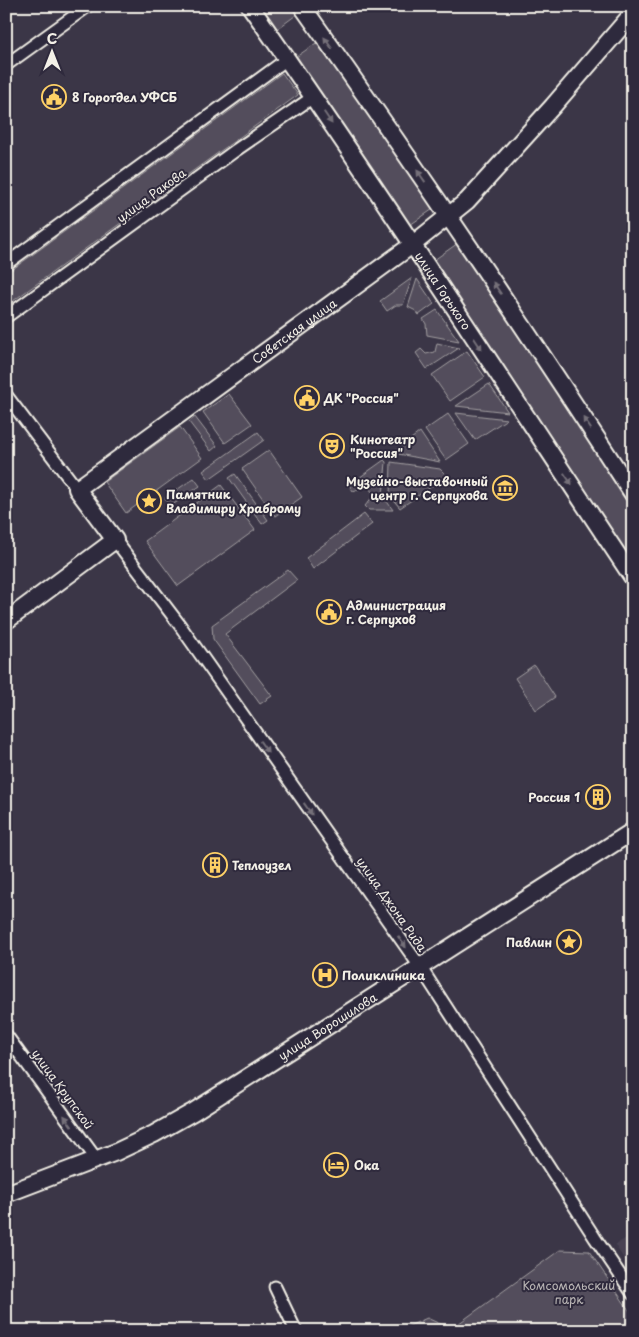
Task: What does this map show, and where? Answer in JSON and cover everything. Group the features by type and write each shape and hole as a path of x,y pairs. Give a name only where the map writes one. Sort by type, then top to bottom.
{"street":[{"path":"6,66 88,6"},
{"name":"улица Горького","path":"250,6 313,96 633,578"},
{"path":"302,6 449,216 633,494"},
{"name":"Советская улица","path":"77,489 412,245 467,201 633,13"},
{"path":"6,264 287,59"},
{"name":"улица Ракова","path":"6,318 313,96"},
{"path":"6,395 115,540 6,622"},
{"name":"улица Джона Рида","path":"115,540 174,618 420,968 633,1294"},
{"name":"улица Ворошилова","path":"6,1194 97,1160 154,1134 192,1112 633,831"},
{"name":"улица Крупской","path":"6,1035 97,1160"},
{"path":"275,1287 296,1331"}],"shaded area":[{"path":"633,1234 633,1273 615,1245"}],"green space":[{"path":"261,6 295,6 299,13 277,29"},
{"path":"319,41 436,207 410,225 296,57"},
{"path":"282,73 298,95 6,306 6,274"},
{"path":"461,241 633,508 633,565 434,260"},
{"path":"412,278 403,305 396,305 387,311 380,301"},
{"path":"417,279 434,304 419,315 408,307"},
{"path":"437,310 459,341 427,335 426,324 423,319"},
{"path":"437,343 459,348 427,369 416,353 421,349 426,354 435,352"},
{"path":"467,351 485,377 450,401 432,375"},
{"path":"489,384 508,412 456,406"},
{"path":"229,394 252,424 225,443 203,412"},
{"path":"456,413 507,419 475,440"},
{"path":"448,414 469,444 446,460 425,430"},
{"path":"195,417 217,446 211,451 189,422"},
{"path":"180,427 202,458 126,513 104,482"},
{"path":"258,432 264,440 209,479 203,471"},
{"path":"420,432 440,462 393,453"},
{"path":"269,450 302,497 275,516 242,469"},
{"path":"384,460 386,462 383,496 393,510 369,510 365,506 374,495 368,486 353,491 349,485"},
{"path":"391,462 440,469 447,476 400,508 390,496"},
{"path":"235,474 268,520 262,524 229,478"},
{"path":"194,478 200,486 171,506 165,498"},
{"path":"221,485 255,530 178,586 145,541"},
{"path":"364,514 372,524 313,569 306,558"},
{"path":"288,570 297,580 225,634 272,696 260,704 213,639 212,625"},
{"path":"534,665 555,697 536,710 515,678"},
{"name":"Комсомольский парк","path":"560,1250 589,1251 633,1316 633,1331 398,1331 427,1318 451,1329"}],"place":[{"name":"8 Горотдел УФСБ","path":"54,97"},
{"name":"ДК \"Россия\"","path":"307,398"},
{"name":"Кинотеатр \"Россия\"","path":"332,446"},
{"name":"Музейно-выставочный центр г. Серпухова","path":"505,488"},
{"name":"Памятник Владимиру Храброму","path":"149,501"},
{"name":"Администрация г. Серпухов","path":"329,612"},
{"name":"Россия 1","path":"598,797"},
{"name":"Теплоузел","path":"215,865"},
{"name":"Павлин","path":"569,942"},
{"name":"Поликлиника","path":"325,975"},
{"name":"Ока","path":"336,1165"}]}
